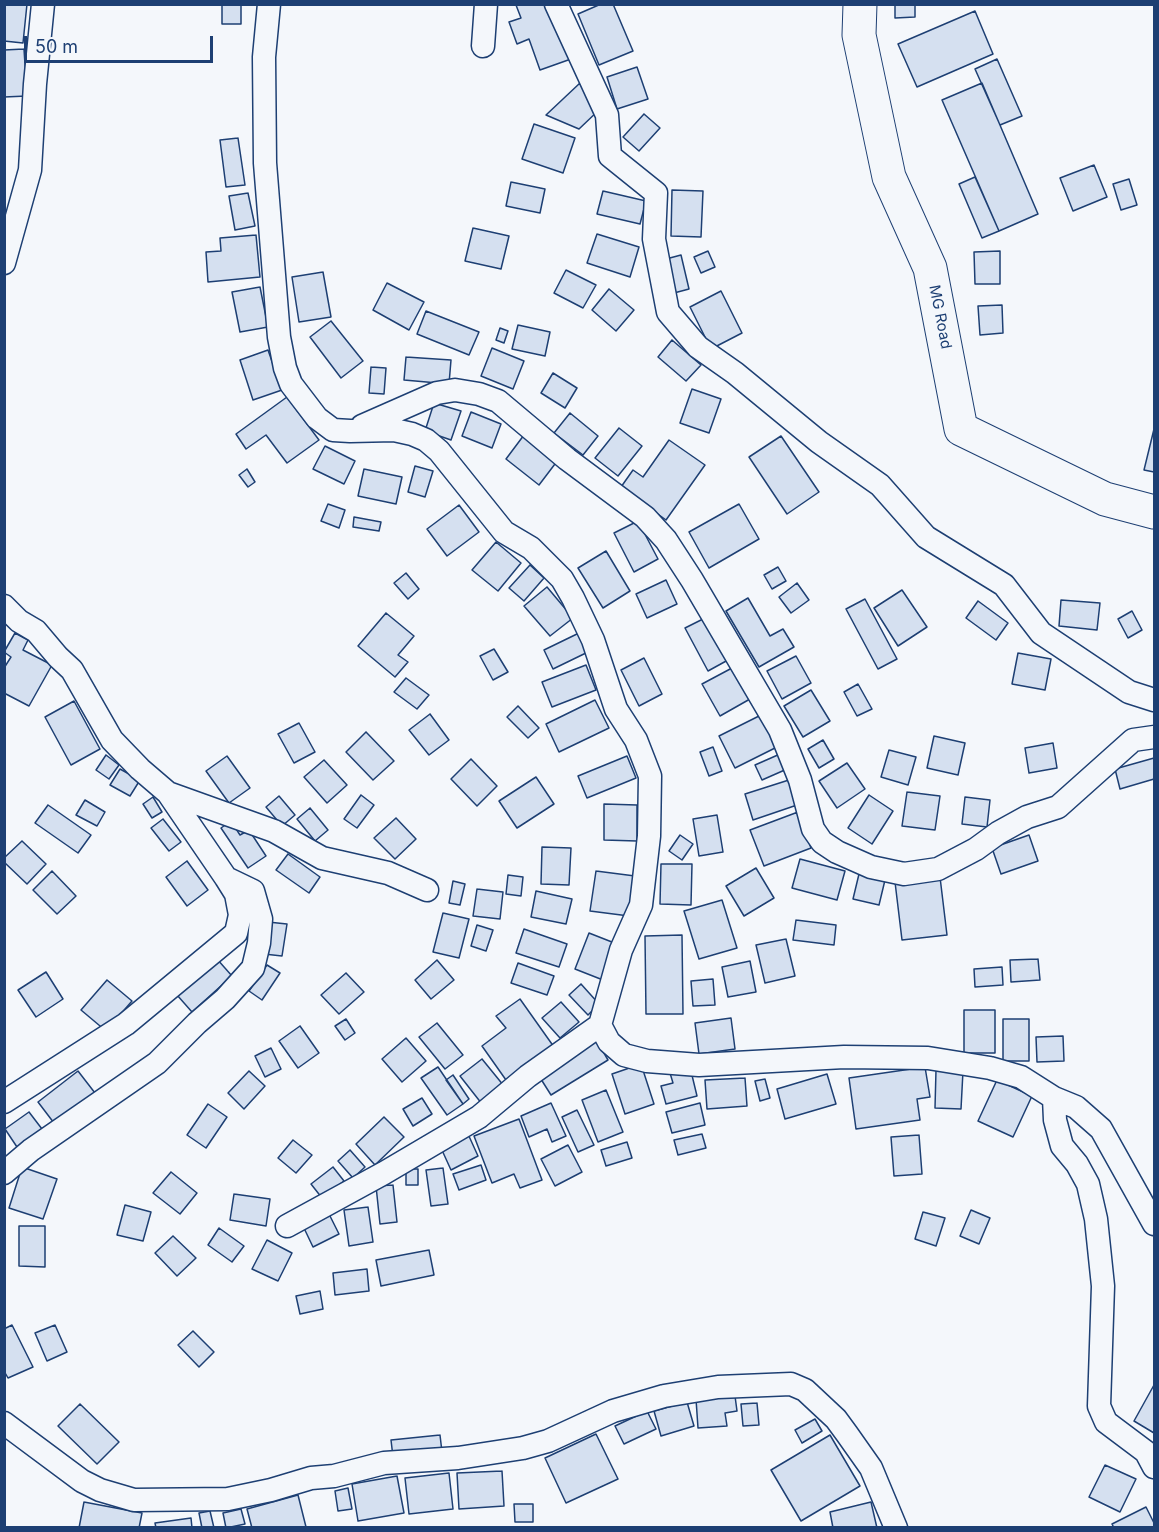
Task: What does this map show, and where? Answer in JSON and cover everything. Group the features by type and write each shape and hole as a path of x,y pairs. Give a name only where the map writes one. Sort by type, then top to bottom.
{"main road":[{"name":"MG Road","path":"860,4 859,35 889,177 930,268 961,429 1105,500 1155,512"}],"street":[{"path":"4,263 30,170 43,4"},
{"path":"269,4 264,57 265,163 279,337 285,368 291,384 317,418 333,430 394,430 426,440 440,452 504,532 531,548 562,579 593,640 616,709 636,740 650,776 651,802 647,868 641,905 621,950 600,1025 609,1042 624,1055 647,1061 699,1065 844,1057 928,1058 990,1068 1021,1077 1054,1098 1076,1107 1101,1129 1155,1224"},
{"path":"483,46 486,4"},
{"path":"556,4 608,115 610,156 656,194 654,238 668,312 698,347 735,373 819,442 880,485 926,537 1004,585 1041,633 1129,692 1155,700"},
{"path":"350,431 437,393 455,390 479,394 498,401 567,459 645,517 666,540 692,580 780,730 800,780 813,829 822,842 837,852 871,867 904,874 938,868 976,849 1026,817 1058,807 1133,740 1155,737"},
{"path":"4,606 19,621 36,631 72,670 112,740 140,769 168,793 236,894 240,915 236,933 126,1024 4,1102"},
{"path":"168,793 274,831 322,858 388,873 427,890"},
{"path":"4,1173 31,1150 157,1063 196,1023 225,999 253,968 259,943 261,919 253,891 226,878"},
{"path":"287,1226 479,1117 528,1076 600,1025"},
{"path":"1054,1098 1055,1120 1062,1146 1077,1164 1088,1184 1096,1219 1103,1286 1099,1406 1106,1422 1146,1452 1155,1467"},
{"path":"4,1423 82,1481 100,1490 134,1500 228,1499 272,1490 311,1478 334,1476 384,1464 458,1458 522,1448 548,1441 613,1411 664,1396 718,1387 791,1384 805,1390 842,1426 871,1468 897,1527"}],"building":[{"path":"4,4 27,4 23,43 4,41"},
{"path":"222,4 241,4 241,24 222,24"},
{"path":"551,4 571,59 540,70 529,39 517,44 509,22 521,18 516,5"},
{"path":"601,4 613,4 633,51 599,65 578,14"},
{"path":"895,4 915,4 915,17 895,18"},
{"path":"975,11 993,54 917,87 898,44"},
{"path":"24,49 27,96 4,97 4,50"},
{"path":"997,59 1022,116 1000,125 975,69"},
{"path":"637,67 648,99 617,109 607,77"},
{"path":"580,83 600,109 579,129 546,115"},
{"path":"982,83 1038,214 999,231 942,100"},
{"path":"644,114 660,128 639,151 623,137"},
{"path":"534,124 575,138 563,173 522,159"},
{"path":"238,138 245,185 226,187 220,140"},
{"path":"1094,165 1107,197 1073,211 1060,178"},
{"path":"975,177 999,231 982,238 959,184"},
{"path":"1129,179 1137,205 1121,210 1113,184"},
{"path":"511,182 545,189 540,213 506,206"},
{"path":"672,190 703,191 701,237 671,236"},
{"path":"603,191 646,201 640,224 597,214"},
{"path":"248,193 255,226 235,230 229,196"},
{"path":"473,228 509,236 501,269 465,261"},
{"path":"597,234 639,247 630,277 587,263"},
{"path":"256,235 260,277 208,282 206,252 221,251 220,238"},
{"path":"708,251 715,267 701,273 694,257"},
{"path":"1000,251 1000,284 975,284 974,252"},
{"path":"681,255 689,289 674,293 666,259"},
{"path":"566,270 596,285 583,308 554,293"},
{"path":"323,272 331,317 299,322 292,277"},
{"path":"387,283 424,302 409,330 373,310"},
{"path":"260,287 268,327 240,332 232,292"},
{"path":"609,289 634,310 616,331 592,310"},
{"path":"721,291 742,333 711,349 690,307"},
{"path":"1002,305 1003,333 980,335 978,306"},
{"path":"426,311 479,332 469,355 417,334"},
{"path":"331,321 363,361 341,378 310,337"},
{"path":"518,325 550,332 545,356 512,349"},
{"path":"500,328 508,331 504,343 496,340"},
{"path":"672,340 701,365 686,381 658,357"},
{"path":"492,348 524,361 513,389 481,376"},
{"path":"268,350 282,390 253,400 240,360"},
{"path":"406,357 451,360 449,384 404,380"},
{"path":"371,367 386,368 384,394 369,393"},
{"path":"553,373 577,388 565,408 541,393"},
{"path":"692,389 721,399 709,433 680,423"},
{"path":"287,397 319,440 287,463 266,435 246,449 236,434"},
{"path":"434,403 461,411 451,440 425,431"},
{"path":"471,412 501,424 492,448 462,436"},
{"path":"570,413 598,436 583,455 554,433"},
{"path":"619,428 642,446 618,476 595,458"},
{"path":"1154,429 1154,472 1144,470"},
{"path":"524,435 558,460 539,485 506,459"},
{"path":"781,436 819,492 787,514 749,457"},
{"path":"669,440 705,465 666,520 621,487 633,470 643,477"},
{"path":"325,446 355,461 344,484 313,469"},
{"path":"415,466 433,471 425,497 408,492"},
{"path":"247,469 255,482 248,487 239,475"},
{"path":"364,469 402,477 396,504 358,496"},
{"path":"328,504 345,510 339,528 321,521"},
{"path":"739,504 759,539 709,568 689,532"},
{"path":"459,505 479,532 447,556 427,529"},
{"path":"354,517 381,522 379,531 353,527"},
{"path":"638,521 658,559 634,572 614,533"},
{"path":"496,542 521,563 498,591 472,570"},
{"path":"606,551 630,591 603,608 578,568"},
{"path":"530,565 544,578 524,601 509,588"},
{"path":"778,567 786,581 772,589 764,575"},
{"path":"406,573 419,589 408,599 394,583"},
{"path":"666,580 677,604 647,618 636,594"},
{"path":"797,583 809,600 791,613 779,597"},
{"path":"547,587 573,618 550,636 524,606"},
{"path":"902,590 927,627 898,646 874,608"},
{"path":"748,598 770,636 783,629 794,647 759,667 726,611"},
{"path":"865,599 897,659 878,669 846,609"},
{"path":"1061,600 1100,603 1097,630 1059,626"},
{"path":"978,601 1008,623 996,640 966,618"},
{"path":"1132,611 1142,630 1128,638 1118,619"},
{"path":"386,613 414,636 398,655 408,662 395,677 358,646"},
{"path":"705,618 728,660 708,671 685,628"},
{"path":"15,633 28,640 23,650 52,665 29,706 4,693 4,668 11,657 4,652"},
{"path":"579,633 588,652 553,669 544,650"},
{"path":"494,649 508,672 493,680 480,656"},
{"path":"1018,653 1051,659 1045,690 1012,684"},
{"path":"796,656 811,683 782,699 767,671"},
{"path":"644,658 662,694 639,706 621,670"},
{"path":"586,665 596,690 552,707 542,682"},
{"path":"732,668 750,699 720,716 702,684"},
{"path":"406,678 429,695 417,709 394,692"},
{"path":"858,684 872,709 857,716 844,692"},
{"path":"811,690 830,721 803,737 784,706"},
{"path":"595,700 609,728 559,752 546,724"},
{"path":"74,701 100,749 71,765 45,717"},
{"path":"518,706 539,728 528,738 507,717"},
{"path":"430,714 449,740 429,755 409,730"},
{"path":"761,715 777,747 735,768 719,736"},
{"path":"299,723 315,752 294,763 278,734"},
{"path":"366,732 394,761 373,780 346,752"},
{"path":"934,736 965,743 958,775 927,768"},
{"path":"823,740 834,759 819,768 808,749"},
{"path":"1053,743 1057,768 1029,773 1025,748"},
{"path":"713,747 722,771 709,776 700,752"},
{"path":"889,750 916,757 908,785 881,777"},
{"path":"780,754 787,769 762,780 755,765"},
{"path":"106,755 119,765 109,779 96,770"},
{"path":"227,756 250,788 229,803 206,771"},
{"path":"627,756 636,778 587,798 578,776"},
{"path":"1154,758 1154,779 1120,789 1115,769"},
{"path":"471,759 497,786 477,806 451,779"},
{"path":"324,760 347,785 327,803 304,777"},
{"path":"847,763 865,789 837,808 819,781"},
{"path":"120,769 140,780 130,796 110,785"},
{"path":"536,777 554,804 517,828 499,801"},
{"path":"792,779 800,804 753,820 745,794"},
{"path":"907,792 940,796 935,830 902,826"},
{"path":"361,795 374,805 357,828 344,819"},
{"path":"869,795 893,811 872,844 848,828"},
{"path":"279,796 295,815 282,826 266,807"},
{"path":"153,797 162,812 152,818 143,804"},
{"path":"965,797 990,800 987,827 962,824"},
{"path":"85,800 105,812 97,826 76,815"},
{"path":"604,804 637,805 637,841 604,840"},
{"path":"48,805 91,835 78,853 35,823"},
{"path":"310,808 328,830 315,841 297,819"},
{"path":"798,812 811,848 764,866 750,830"},
{"path":"717,815 723,852 699,856 693,819"},
{"path":"396,818 416,839 395,859 374,838"},
{"path":"163,819 181,842 169,851 151,828"},
{"path":"231,821 240,835 249,830 266,856 248,868 221,828"},
{"path":"680,835 693,844 682,860 669,851"},
{"path":"1029,835 1038,861 1001,874 992,848"},
{"path":"22,841 46,864 27,884 4,862 4,858"},
{"path":"542,847 571,848 569,885 541,884"},
{"path":"288,854 320,877 309,893 276,870"},
{"path":"800,859 845,871 837,900 792,888"},
{"path":"187,861 208,890 187,906 166,877"},
{"path":"661,864 692,864 691,905 660,904"},
{"path":"756,868 774,898 744,916 726,886"},
{"path":"52,871 76,896 57,914 33,890"},
{"path":"596,871 635,876 629,916 590,911"},
{"path":"859,874 885,880 879,905 853,899"},
{"path":"508,875 523,877 521,896 506,894"},
{"path":"940,877 947,935 902,940 895,882"},
{"path":"453,881 465,884 460,905 449,903"},
{"path":"477,889 503,892 500,919 473,916"},
{"path":"536,891 572,899 566,924 531,917"},
{"path":"722,900 737,948 699,959 684,911"},
{"path":"443,913 469,919 459,958 433,952"},
{"path":"796,920 836,925 834,945 793,940"},
{"path":"268,922 287,924 282,956 264,954"},
{"path":"477,925 493,930 486,951 471,946"},
{"path":"524,929 567,944 559,967 516,953"},
{"path":"589,933 617,944 603,980 575,969"},
{"path":"682,935 683,1014 646,1014 645,936"},
{"path":"786,939 795,976 765,983 756,945"},
{"path":"217,959 232,976 192,1012 177,995"},
{"path":"1038,959 1040,980 1011,982 1010,960"},
{"path":"437,960 454,980 431,999 415,980"},
{"path":"750,961 756,992 728,997 722,967"},
{"path":"518,963 554,976 547,995 511,983"},
{"path":"267,965 280,973 262,1000 249,991"},
{"path":"1002,967 1003,985 975,987 974,969"},
{"path":"46,972 63,999 36,1017 18,990"},
{"path":"346,973 364,992 339,1014 321,995"},
{"path":"713,979 715,1005 693,1006 691,981"},
{"path":"107,980 132,1001 106,1031 81,1010"},
{"path":"581,984 599,1004 588,1015 569,995"},
{"path":"520,999 554,1047 506,1080 482,1046 506,1028 496,1016"},
{"path":"561,1002 579,1022 560,1038 542,1018"},
{"path":"964,1010 995,1010 995,1053 964,1053"},
{"path":"731,1018 735,1049 699,1054 695,1023"},
{"path":"346,1019 355,1033 345,1040 335,1026"},
{"path":"1003,1019 1029,1019 1029,1061 1003,1061"},
{"path":"437,1023 463,1055 445,1069 419,1037"},
{"path":"300,1026 319,1053 298,1068 279,1041"},
{"path":"1063,1036 1064,1061 1037,1062 1036,1037"},
{"path":"406,1038 426,1061 402,1082 382,1059"},
{"path":"597,1041 608,1060 551,1095 539,1076"},
{"path":"271,1048 281,1069 265,1077 255,1056"},
{"path":"482,1059 504,1086 482,1104 460,1076"},
{"path":"641,1064 654,1104 625,1114 612,1074"},
{"path":"438,1067 463,1104 447,1115 421,1078"},
{"path":"690,1067 697,1096 666,1104 661,1086 673,1083 670,1073"},
{"path":"925,1067 930,1097 917,1099 920,1120 856,1129 849,1078"},
{"path":"936,1070 963,1071 961,1109 935,1108"},
{"path":"78,1071 95,1093 54,1123 38,1102"},
{"path":"249,1071 265,1086 244,1109 228,1093"},
{"path":"827,1074 836,1104 785,1119 777,1089"},
{"path":"453,1075 469,1099 463,1104 446,1080"},
{"path":"745,1078 747,1106 707,1109 705,1080"},
{"path":"765,1079 770,1098 760,1101 755,1081"},
{"path":"997,1080 1032,1096 1013,1137 978,1121"},
{"path":"606,1090 623,1132 598,1142 582,1100"},
{"path":"422,1098 432,1114 413,1126 403,1109"},
{"path":"551,1103 566,1136 552,1142 547,1129 529,1137 521,1116"},
{"path":"700,1103 705,1125 672,1133 666,1112"},
{"path":"208,1104 227,1117 206,1148 187,1135"},
{"path":"577,1110 594,1145 578,1152 562,1117"},
{"path":"29,1112 42,1129 17,1147 5,1129"},
{"path":"384,1117 404,1137 375,1165 356,1144"},
{"path":"519,1119 542,1180 520,1188 514,1174 492,1183 474,1136"},
{"path":"468,1134 478,1156 451,1170 441,1148"},
{"path":"702,1134 706,1148 678,1155 674,1140"},
{"path":"919,1135 922,1174 894,1176 891,1137"},
{"path":"293,1140 312,1155 296,1173 278,1158"},
{"path":"627,1142 632,1158 606,1166 601,1150"},
{"path":"568,1145 582,1172 555,1186 541,1159"},
{"path":"350,1150 365,1167 353,1178 338,1161"},
{"path":"481,1165 486,1180 459,1190 453,1174"},
{"path":"22,1167 57,1179 43,1219 9,1208"},
{"path":"333,1167 344,1181 322,1198 311,1184"},
{"path":"443,1168 448,1204 431,1206 426,1170"},
{"path":"406,1169 418,1169 418,1185 406,1185"},
{"path":"171,1172 197,1193 180,1214 153,1193"},
{"path":"393,1185 397,1222 380,1224 376,1186"},
{"path":"234,1194 270,1199 266,1226 230,1220"},
{"path":"125,1205 151,1212 143,1241 117,1235"},
{"path":"368,1207 373,1242 349,1246 344,1210"},
{"path":"971,1210 990,1218 979,1244 960,1236"},
{"path":"923,1212 945,1218 936,1246 915,1239"},
{"path":"329,1214 339,1234 313,1247 303,1226"},
{"path":"19,1226 45,1226 45,1267 19,1266"},
{"path":"219,1228 244,1246 232,1262 208,1245"},
{"path":"173,1236 196,1258 177,1276 155,1253"},
{"path":"267,1240 292,1253 278,1281 252,1269"},
{"path":"429,1250 434,1275 381,1286 376,1260"},
{"path":"367,1269 369,1291 335,1295 333,1273"},
{"path":"320,1291 323,1309 300,1314 296,1296"},
{"path":"12,1325 33,1367 8,1378 4,1371 4,1329"},
{"path":"55,1325 67,1352 47,1361 35,1333"},
{"path":"193,1331 214,1352 199,1367 178,1345"},
{"path":"1154,1385 1154,1433 1134,1421"},
{"path":"735,1396 737,1411 725,1413 727,1426 698,1428 696,1399"},
{"path":"687,1402 694,1426 661,1436 654,1411"},
{"path":"757,1403 759,1425 743,1426 741,1404"},
{"path":"80,1404 119,1442 97,1464 58,1426"},
{"path":"647,1411 656,1429 624,1444 615,1426"},
{"path":"815,1419 822,1431 802,1443 795,1430"},
{"path":"596,1434 618,1479 566,1503 545,1458"},
{"path":"440,1435 442,1452 393,1457 391,1440"},
{"path":"830,1435 860,1486 801,1521 771,1470"},
{"path":"1105,1465 1136,1479 1120,1512 1089,1497"},
{"path":"502,1471 504,1506 459,1509 457,1473"},
{"path":"449,1473 453,1509 409,1514 405,1478"},
{"path":"397,1476 404,1513 358,1521 352,1484"},
{"path":"348,1488 352,1509 338,1511 335,1491"},
{"path":"298,1495 306,1527 252,1528 247,1509"},
{"path":"84,1502 142,1513 139,1528 79,1528"},
{"path":"871,1502 877,1528 833,1528 830,1512"},
{"path":"514,1504 533,1504 533,1522 515,1522"},
{"path":"1146,1507 1154,1528 1114,1528 1112,1524"},
{"path":"241,1509 245,1524 226,1528 223,1513"},
{"path":"210,1511 214,1528 202,1528 199,1513"},
{"path":"191,1518 192,1528 156,1528 155,1523"}]}
